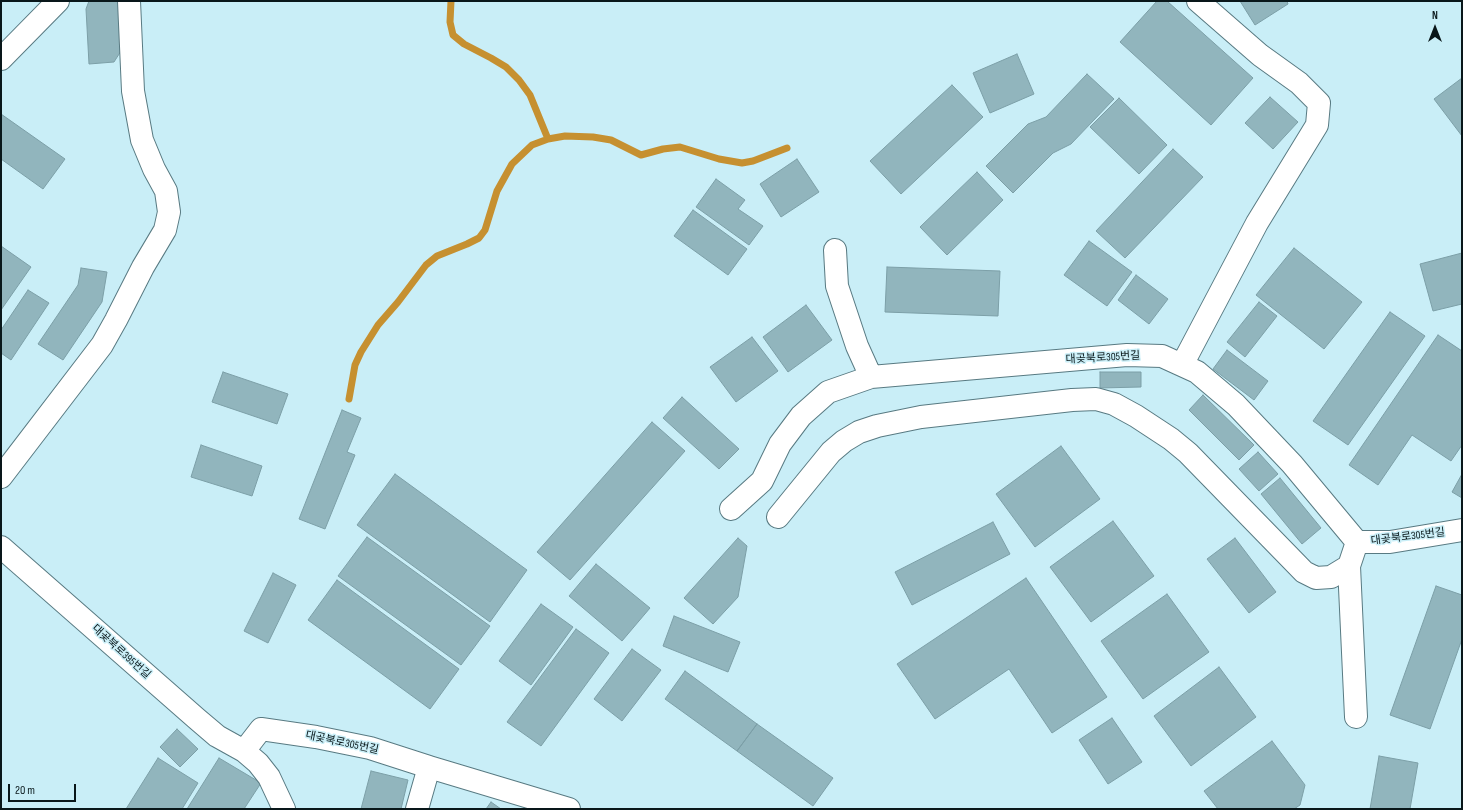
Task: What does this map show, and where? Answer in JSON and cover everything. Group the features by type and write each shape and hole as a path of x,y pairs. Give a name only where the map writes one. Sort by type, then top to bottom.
{"lane":[{"path":"1,59 58,1"},
{"path":"1,477 102,345 143,267 166,230 169,212 166,191 154,169 142,140 133,91 129,1"},
{"path":"1182,365 1257,223 1317,125 1319,103 1299,83 1260,55 1198,1"},
{"path":"835,250 837,286 857,346 871,377"},
{"name":"대곶북로305번길","path":"731,509 762,481 780,444 801,416 828,392 871,377 1127,355 1162,356 1197,372 1236,405 1292,464 1357,542 1390,542 1462,530"},
{"path":"778,517 831,452 844,441 859,432 877,426 921,417 1072,400 1096,399 1114,404 1136,416 1171,439 1188,453 1304,572 1316,578 1331,577 1349,566"},
{"path":"1356,717 1349,566 1357,542"},
{"name":"대곶북로395번길","path":"1,546 217,736 244,751 258,762 269,777 284,809"},
{"name":"대곶북로305번길","path":"244,751 261,729 316,737 370,748 429,768"},
{"path":"417,809 429,768 569,809"}],"building":[{"path":"89,1 119,1 121,51 114,62 89,64 86,9"},
{"path":"1157,1 1167,1 1253,78 1211,125 1120,42"},
{"path":"1240,1 1287,1 1288,4 1255,25"},
{"path":"1017,54 1034,94 990,113 973,73"},
{"path":"1087,74 1114,99 1071,144 1053,153 1013,193 986,166 1028,124 1046,117"},
{"path":"1462,78 1462,136 1434,99"},
{"path":"952,85 983,117 901,194 870,161"},
{"path":"1270,97 1298,122 1273,149 1245,123"},
{"path":"1119,98 1167,145 1139,174 1090,127"},
{"path":"1,114 65,159 43,189 1,159"},
{"path":"1173,149 1203,177 1125,258 1096,231"},
{"path":"797,159 819,192 781,217 760,184"},
{"path":"977,172 1003,200 947,255 920,227"},
{"path":"716,179 745,200 738,209 763,226 749,245 696,207"},
{"path":"693,210 747,249 728,275 674,236"},
{"path":"1089,241 1132,272 1107,306 1064,275"},
{"path":"1,246 31,267 1,310"},
{"path":"1294,248 1362,302 1324,349 1256,295"},
{"path":"1462,253 1462,304 1433,311 1420,264"},
{"path":"887,267 1000,271 998,316 885,312"},
{"path":"81,268 107,272 102,302 63,360 38,344 78,285"},
{"path":"1136,275 1168,299 1149,324 1118,300"},
{"path":"28,290 49,303 11,360 1,353 1,330"},
{"path":"1259,302 1277,316 1245,357 1227,342"},
{"path":"806,305 832,340 788,372 763,337"},
{"path":"1390,312 1425,336 1348,445 1313,421"},
{"path":"1438,335 1462,351 1462,445 1451,461 1412,435 1378,485 1349,465"},
{"path":"752,337 778,371 736,402 710,367"},
{"path":"1227,350 1268,381 1254,400 1213,369"},
{"path":"223,372 288,394 277,424 212,402"},
{"path":"1100,372 1141,372 1141,387 1100,388"},
{"path":"1203,395 1254,445 1239,460 1189,410"},
{"path":"682,397 739,449 719,469 663,418"},
{"path":"342,410 361,418 347,452 355,455 325,529 299,519"},
{"path":"652,422 685,451 570,580 537,552"},
{"path":"201,445 262,466 252,496 191,477"},
{"path":"1061,446 1100,499 1035,547 996,494"},
{"path":"1258,452 1278,474 1259,491 1239,469"},
{"path":"395,474 527,570 490,622 357,525"},
{"path":"1462,474 1462,498 1452,492"},
{"path":"1280,478 1321,528 1302,544 1261,494"},
{"path":"1113,521 1154,576 1091,622 1050,567"},
{"path":"993,522 1010,554 912,605 895,572"},
{"path":"367,537 490,626 461,665 338,576"},
{"path":"738,538 747,546 738,597 713,624 684,598"},
{"path":"1235,538 1276,592 1249,613 1207,559"},
{"path":"596,564 650,608 622,641 569,596"},
{"path":"273,573 296,585 268,643 244,631"},
{"path":"1026,578 1107,697 1052,733 1009,669 935,719 897,664"},
{"path":"337,580 459,669 430,709 308,620"},
{"path":"1436,586 1462,595 1462,639 1430,729 1390,715"},
{"path":"1167,594 1209,652 1143,699 1101,641"},
{"path":"541,604 573,627 531,685 499,661"},
{"path":"674,616 740,642 728,672 663,646"},
{"path":"576,629 609,653 541,746 507,722"},
{"path":"632,649 661,670 622,721 594,699"},
{"path":"1219,667 1256,717 1191,766 1154,716"},
{"path":"685,671 757,724 737,751 665,699"},
{"path":"1112,718 1142,762 1108,784 1079,740"},
{"path":"757,724 833,778 813,806 737,751"},
{"path":"177,729 198,749 180,767 160,747"},
{"path":"1272,741 1305,785 1300,805 1294,809 1218,809 1204,791"},
{"path":"1379,756 1418,763 1410,809 1370,809"},
{"path":"158,758 198,783 182,809 126,809"},
{"path":"219,758 261,783 244,809 187,809"},
{"path":"371,771 408,780 401,809 361,809"},
{"path":"491,802 501,809 486,809"}],"waterway":[{"path":"349,399 355,365 361,352 378,325 398,302 426,265 437,256 479,238 485,230 497,191 512,164 532,145 548,139 530,95 519,80 506,67 464,44 453,35 450,22 451,1"},
{"path":"548,139 565,136 593,137 611,140 641,155 663,149 680,147 719,159 742,163 753,161 787,148"}]}
